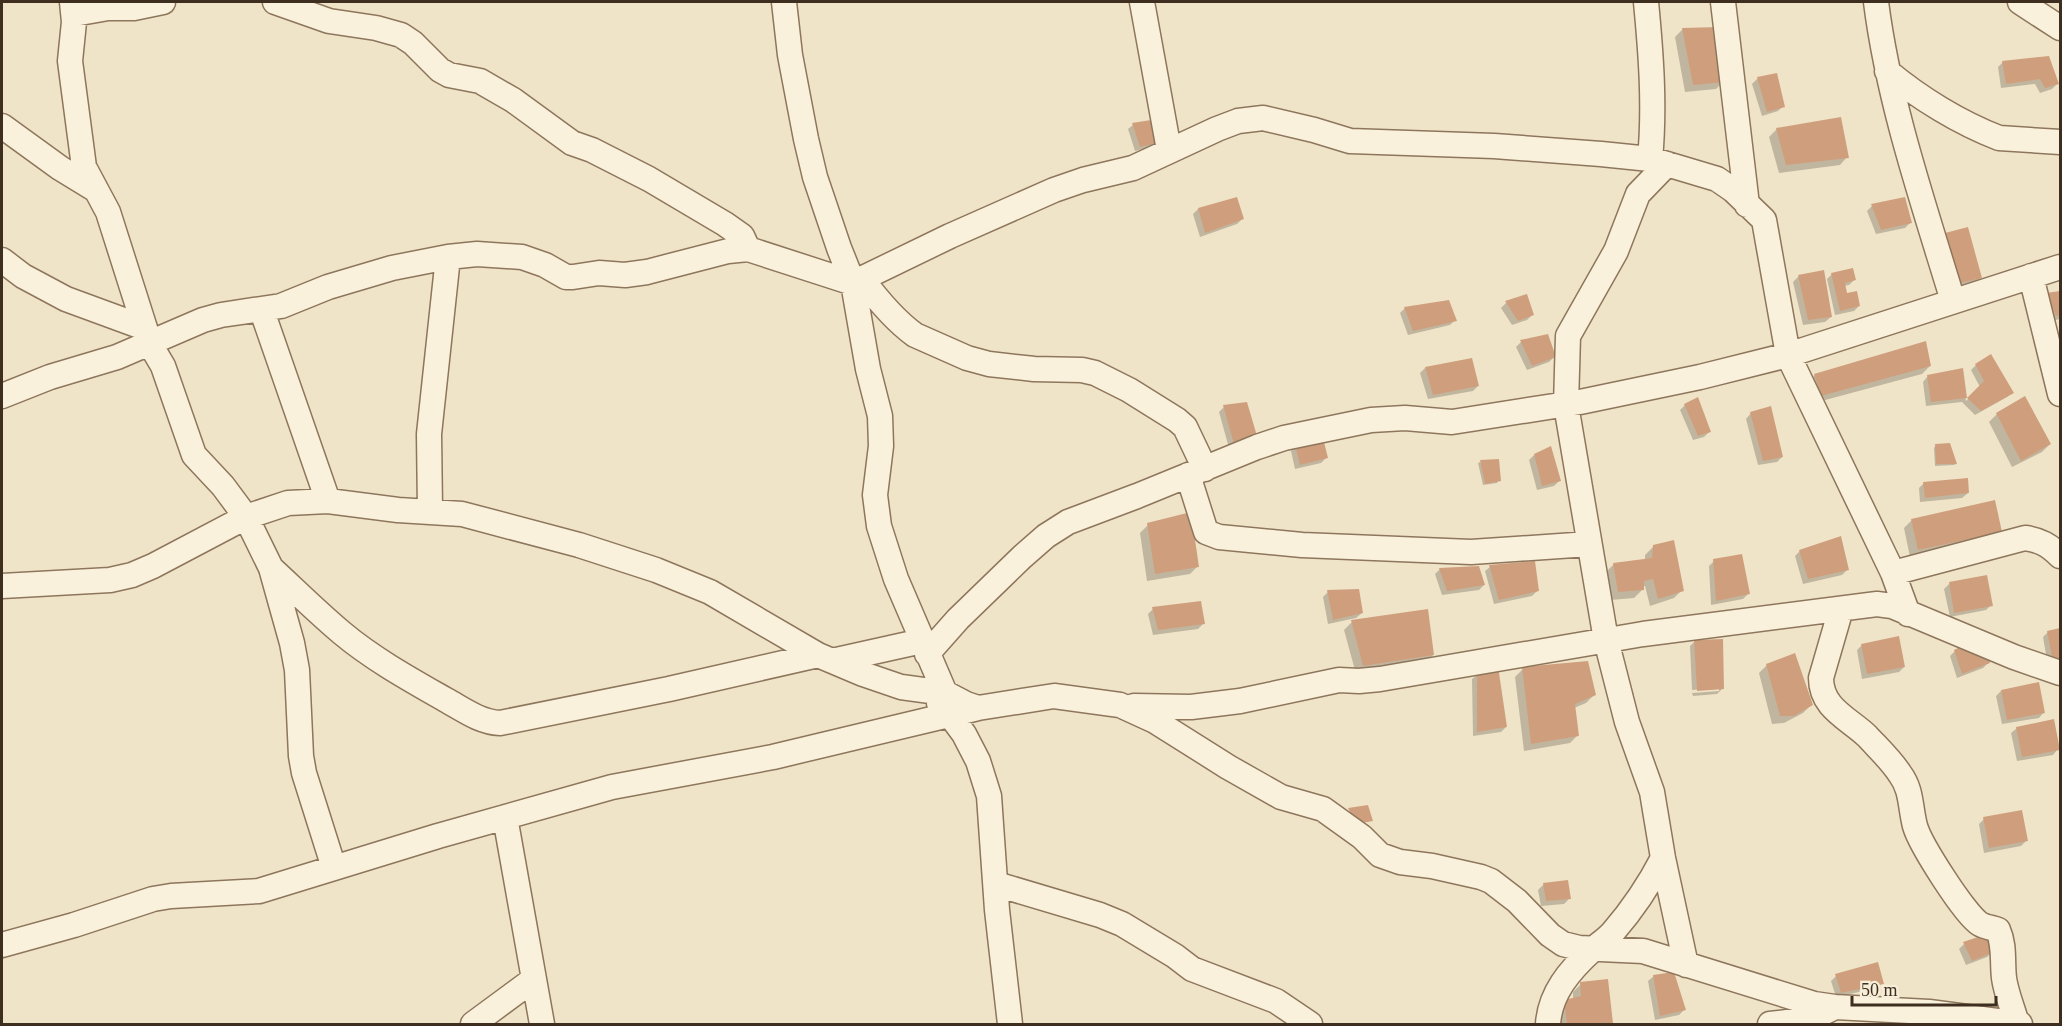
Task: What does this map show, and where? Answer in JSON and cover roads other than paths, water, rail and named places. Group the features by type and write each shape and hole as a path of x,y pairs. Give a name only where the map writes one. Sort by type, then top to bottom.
{"street":[{"path":"163,2 134,8 73,8 70,61 84,167 99,191 108,212 148,336 162,366 194,454 223,486 246,517 271,568 292,643 297,670 304,773 334,868"},
{"path":"275,2 329,21 376,28 401,35 448,75 480,81 513,100 572,143 592,150 650,179 742,236 748,249"},
{"path":"784,2 790,55 806,139 825,208 857,281 868,369 880,416 880,452 876,495 879,526 896,579 924,648 941,709"},
{"path":"1142,2 1169,150"},
{"path":"1646,2 1659,162 1638,194 1621,240 1568,336 1566,405 1606,640 1627,722 1652,792 1663,858 1686,965"},
{"path":"1723,2 1748,206"},
{"path":"1876,2 1882,47 1901,131 1953,301"},
{"path":"2020,2 2061,28"},
{"path":"1887,71 1940,107 1989,134 1999,138 2061,142"},
{"path":"857,281 940,240 1054,190 1083,180 1133,168 1238,121 1263,118 1350,141 1494,146 1659,162 1718,179 1734,190 1764,220 1788,355 1893,573 1908,614"},
{"path":"2,126 60,168 99,191"},
{"path":"2,396 50,377 117,357 148,336 221,315 281,306 328,287 392,268 477,254 522,257 573,278 599,273 625,275 646,272 728,251 748,249 857,281 908,330 959,354 989,364 1034,369 1082,370 1095,373 1130,390 1185,427 1196,472 1206,531 1219,537 1302,545 1471,552 1589,544"},
{"path":"430,510 430,425 448,257"},
{"path":"2,260 22,276 66,299 148,336"},
{"path":"271,568 365,650 480,719 500,723 825,658 924,648 1046,536 1068,522 1284,438 1371,420 1405,418 1452,422 1566,405 1700,377 1788,355 2061,267"},
{"path":"2031,276 2061,394"},
{"path":"262,310 328,501"},
{"path":"2,586 110,580 132,575 153,567 246,517 288,503 328,501 471,516 579,545 656,570 710,592 825,658 901,687 941,709 969,744 985,778 989,796 1011,1024"},
{"path":"1893,573 2025,538 2049,545 2061,556"},
{"path":"2,945 74,925 153,899 259,891 612,786 773,757 966,704 978,708 1054,696 1120,705 1173,708 1230,702 1339,680 1359,681 1606,640 1877,604 1892,606 2014,657 2061,673"},
{"path":"1120,705 1155,721 1281,797 1323,809 1362,837 1380,855 1400,862 1432,866 1491,881 1517,901 1563,944 1579,948 1643,951 1798,1000 1835,1007 1929,1012 2018,1024 2004,979 2005,961 1998,930 1980,924 1961,903 1924,849 1915,825 1909,787 1864,734 1845,721 1827,700 1821,688 1821,678 1841,609"},
{"path":"505,817 542,1024"},
{"path":"1548,1024 1557,990 1574,968 1611,934 1633,908 1663,858"},
{"path":"996,884 1100,915 1122,924 1192,969 1276,1001 1310,1024"},
{"path":"472,1024 534,979"},
{"path":"1770,1024 1811,1019 1835,1007"}]}
